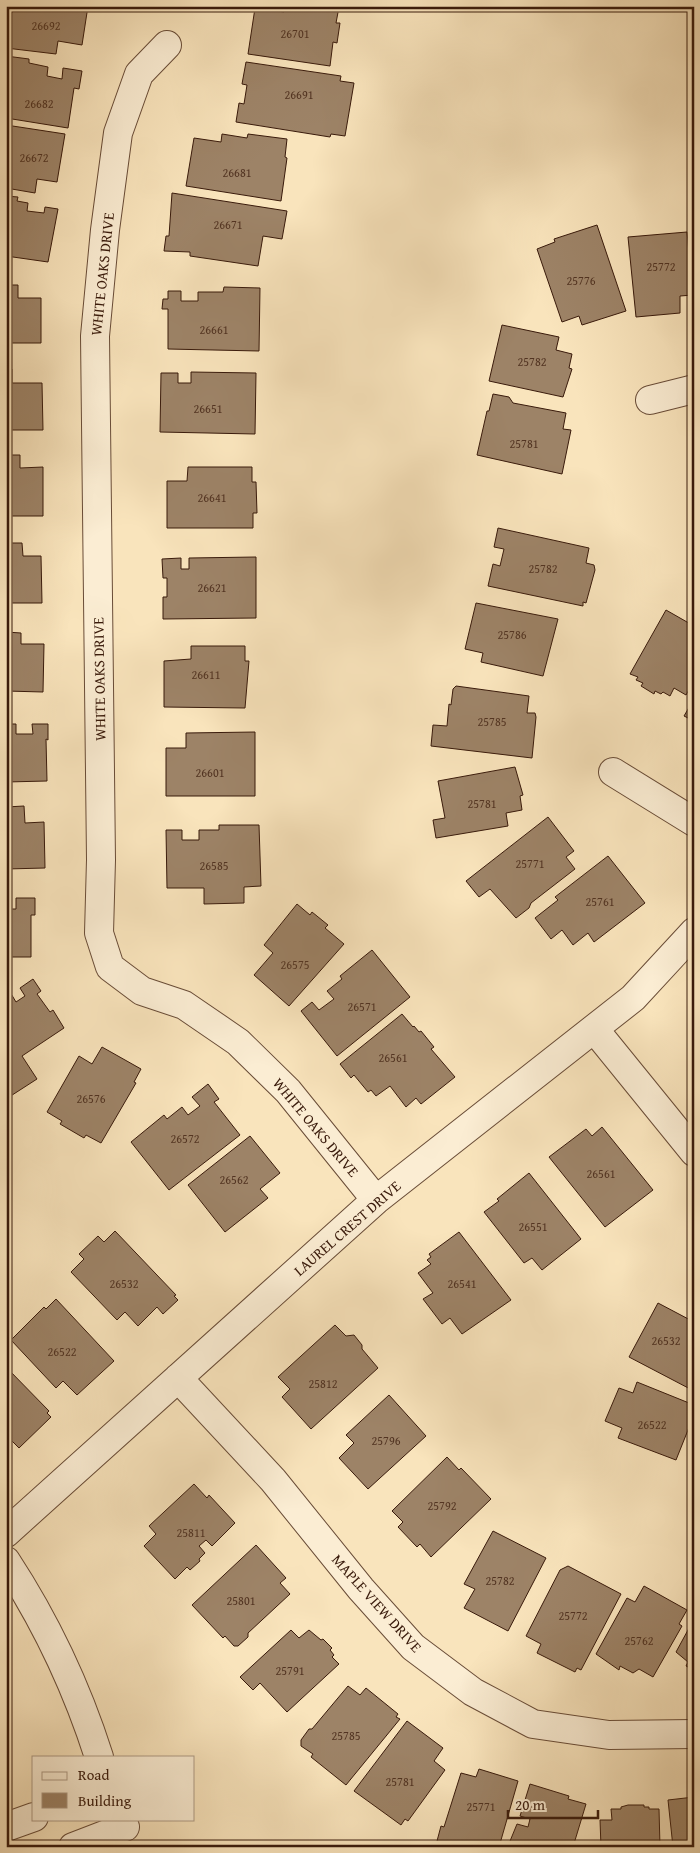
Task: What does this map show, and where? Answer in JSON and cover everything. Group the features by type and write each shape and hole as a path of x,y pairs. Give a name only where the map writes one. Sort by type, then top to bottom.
{"street":[{"name":"WHITE OAKS DRIVE","path":"167,45 139,74 118,133 105,230 95,336 101,860 98,933 110,967 142,991 184,1005 238,1042 288,1091 376,1200"},
{"path":"650,400 694,389"},
{"path":"613,772 694,822"},
{"name":"LAUREL CREST DRIVE","path":"6,1533 376,1200 595,1030 633,998 694,932"},
{"path":"595,1030 694,1152"},
{"name":"MAPLE VIEW DRIVE","path":"178,1378 273,1480 361,1589 413,1647 473,1692 533,1724 609,1735 694,1734"},
{"path":"6,1561 25,1591 71,1680 99,1756"},
{"path":"6,1827 32,1817"},
{"path":"73,1847 127,1831"}],"building":[{"path":"9,6 88,6 82,45 58,41 56,54 6,48 6,9 9,9"},
{"path":"285,6 339,7 336,23 340,23 337,43 333,42 330,66 248,54 255,8 284,12"},
{"path":"6,56 29,59 29,63 48,67 47,76 62,79 63,68 82,71 79,89 74,88 68,128 6,118"},
{"path":"246,62 341,76 340,81 354,83 345,136 331,134 330,137 236,122 239,103 244,104 247,85 242,84"},
{"path":"6,125 65,134 57,182 37,179 35,193 6,188"},
{"path":"222,134 247,138 248,134 287,139 285,157 287,158 281,201 186,186 194,138 221,142"},
{"path":"172,193 287,211 282,239 263,236 258,266 190,256 190,252 164,251 166,236 169,236"},
{"path":"6,196 18,197 17,201 28,203 27,211 44,213 45,207 58,209 48,262 6,256"},
{"path":"597,225 626,311 582,325 579,316 562,322 537,249 555,242 554,239"},
{"path":"687,232 693,295 680,296 680,313 636,317 628,237"},
{"path":"6,285 18,285 18,298 41,298 41,343 6,343"},
{"path":"224,287 260,288 259,351 168,349 168,309 162,309 163,299 168,299 168,291 181,291 181,301 198,301 198,292 223,292"},
{"path":"502,325 559,337 556,350 572,354 569,368 572,369 563,397 489,381"},
{"path":"6,369 12,369 12,383 42,383 43,430 6,430"},
{"path":"191,372 256,373 255,434 160,432 161,373 178,373 178,383 191,383"},
{"path":"493,394 509,397 513,403 566,413 563,429 571,430 562,474 477,455"},
{"path":"6,455 20,455 20,468 43,467 43,516 6,516"},
{"path":"188,467 252,467 252,482 256,482 257,513 253,513 253,528 167,528 167,481 187,481"},
{"path":"498,528 589,548 586,563 594,565 595,570 586,603 583,602 583,606 488,586 493,564 500,566 504,549 494,547"},
{"path":"6,543 22,543 23,556 41,556 42,603 6,603"},
{"path":"256,557 256,618 163,619 163,597 167,597 167,578 163,578 162,559 181,558 181,569 189,569 189,558"},
{"path":"476,603 558,619 543,676 481,662 483,653 465,649"},
{"path":"666,610 694,626 694,681 686,695 674,688 670,696 663,692 661,694 655,691 654,694 641,686 643,683 636,680 638,677 630,674"},
{"path":"6,632 21,633 21,644 44,644 43,692 6,691"},
{"path":"191,646 245,646 245,661 249,661 245,708 164,707 164,661 191,659"},
{"path":"456,686 529,696 527,713 535,713 536,717 532,758 431,746 433,725 447,726 449,704 451,705 453,689"},
{"path":"694,699 694,721 684,716"},
{"path":"6,724 16,724 16,734 33,734 32,724 48,724 48,740 46,739 47,781 6,782"},
{"path":"255,732 255,796 166,796 166,748 186,748 186,733"},
{"path":"515,767 523,795 520,796 522,810 506,813 508,826 436,838 433,820 445,818 438,781"},
{"path":"24,806 25,823 44,822 45,868 6,869 6,807"},
{"path":"548,817 574,851 566,857 575,869 531,903 529,908 516,918 490,889 479,897 466,881"},
{"path":"219,825 259,825 261,886 244,887 244,903 204,904 204,888 167,888 166,830 182,830 182,840 199,840 199,830 219,830"},
{"path":"608,856 645,903 594,942 588,933 573,945 562,930 551,939 535,918 558,900 555,897"},
{"path":"16,898 35,898 35,915 31,915 31,957 6,957 6,909 16,909"},
{"path":"297,904 310,915 312,912 328,925 325,928 344,944 289,1006 254,975 273,953 264,945"},
{"path":"372,950 410,997 337,1056 301,1011 312,1002 319,1010 334,999 327,991 342,979 340,976"},
{"path":"33,979 41,991 37,994 50,1012 53,1010 64,1028 22,1056 37,1079 6,1099 6,995 10,992 16,1002 25,996 20,988"},
{"path":"402,1014 413,1027 419,1032 421,1031 434,1047 431,1049 455,1077 421,1104 416,1098 406,1107 390,1086 376,1096 371,1090 368,1092 354,1075 351,1078 340,1064"},
{"path":"102,1047 141,1069 134,1082 136,1083 101,1143 86,1135 84,1138 60,1124 62,1121 47,1112 79,1056 92,1064"},
{"path":"208,1084 219,1099 214,1102 240,1135 169,1190 131,1142 164,1115 167,1119 182,1107 188,1115 200,1106 192,1097"},
{"path":"602,1127 653,1190 605,1227 549,1157 586,1129 592,1136"},
{"path":"250,1136 280,1173 260,1189 268,1198 225,1232 188,1185"},
{"path":"529,1173 581,1239 542,1270 532,1258 524,1263 484,1212 499,1201 497,1199"},
{"path":"115,1231 176,1295 174,1296 178,1300 163,1314 157,1307 138,1326 125,1312 117,1320 71,1272 84,1259 79,1254 98,1236 104,1242"},
{"path":"459,1232 511,1300 462,1334 450,1318 442,1324 423,1299 433,1293 418,1273 431,1264 427,1260 431,1257 429,1254"},
{"path":"56,1299 114,1361 77,1395 63,1381 56,1388 11,1340 44,1307 46,1309"},
{"path":"658,1303 694,1322 694,1391 629,1357"},
{"path":"335,1325 346,1336 354,1335 362,1345 362,1349 378,1368 311,1429 282,1397 290,1389 278,1377"},
{"path":"6,1367 49,1411 47,1413 51,1417 19,1448 6,1435"},
{"path":"637,1382 694,1405 694,1415 676,1460 618,1438 622,1428 605,1421 619,1388 633,1393"},
{"path":"389,1395 426,1436 368,1489 339,1458 354,1443 346,1435"},
{"path":"447,1457 459,1470 461,1468 491,1499 431,1557 420,1544 417,1547 398,1527 403,1522 392,1511"},
{"path":"194,1484 207,1498 209,1495 235,1523 212,1546 206,1540 199,1546 205,1553 199,1559 200,1561 190,1570 187,1567 175,1579 144,1546 156,1534 149,1526"},
{"path":"493,1531 546,1558 508,1631 464,1608 475,1589 464,1584"},
{"path":"256,1545 286,1578 280,1583 290,1594 248,1633 248,1637 238,1646 234,1646 225,1636 223,1638 192,1605"},
{"path":"568,1566 621,1594 581,1670 577,1668 575,1672 537,1653 541,1644 526,1636 560,1570"},
{"path":"644,1586 687,1610 679,1624 682,1626 653,1677 639,1669 633,1673 620,1666 619,1670 596,1654 627,1598 635,1602"},
{"path":"694,1619 694,1670 686,1666 688,1662 676,1652"},
{"path":"291,1630 299,1638 309,1630 321,1640 323,1639 332,1648 330,1650 334,1655 332,1657 339,1664 287,1712 260,1683 253,1690 240,1677"},
{"path":"348,1686 360,1695 366,1688 398,1714 396,1717 400,1719 346,1785 311,1757 313,1754 301,1746 301,1740"},
{"path":"407,1721 443,1748 434,1761 445,1770 408,1821 405,1819 401,1825 354,1791"},
{"path":"479,1769 518,1781 499,1847 453,1847 437,1841 441,1826 444,1827 461,1773 476,1777"},
{"path":"530,1784 569,1796 568,1799 586,1804 573,1847 508,1846 517,1824 528,1827 530,1819 520,1816"},
{"path":"694,1797 694,1847 673,1847 668,1800"},
{"path":"644,1805 644,1807 649,1807 649,1809 659,1809 660,1847 601,1847 600,1820 612,1820 611,1809 621,1809 621,1807"}]}
